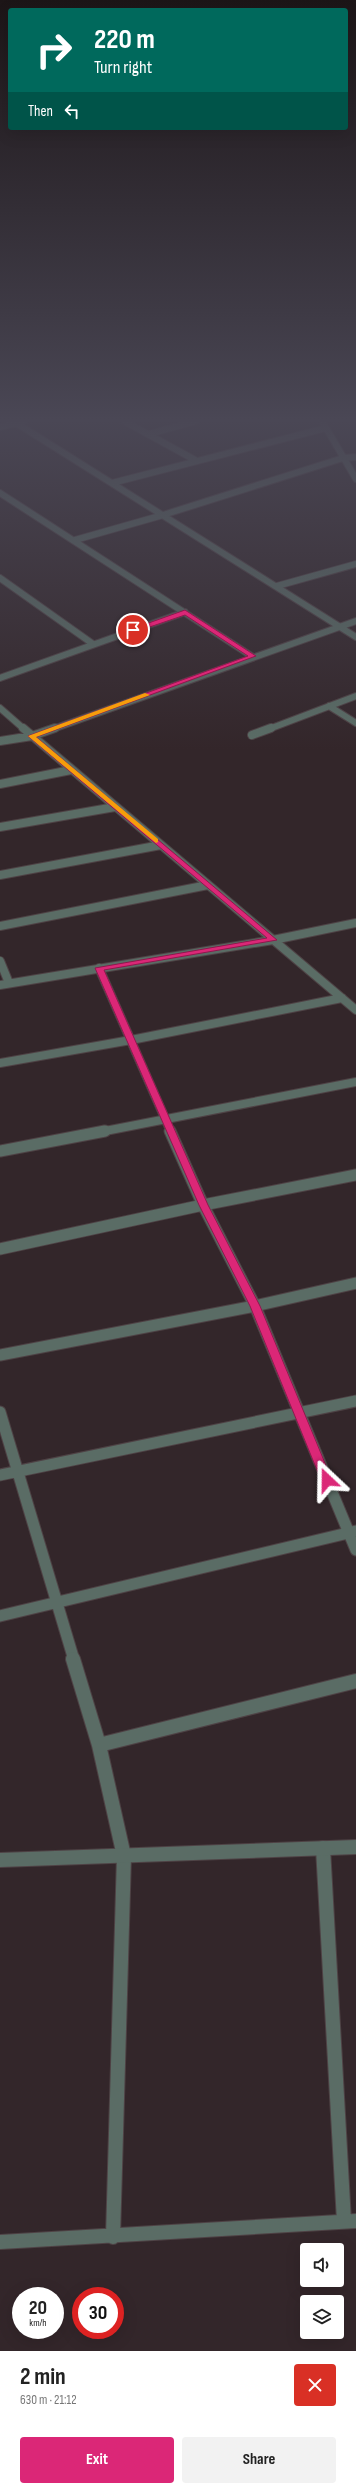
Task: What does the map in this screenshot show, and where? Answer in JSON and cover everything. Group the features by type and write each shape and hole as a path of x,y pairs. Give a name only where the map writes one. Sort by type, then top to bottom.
{"street":[{"path":"62,531 253,656"},
{"path":"76,540 110,531"},
{"path":"187,531 356,637"},
{"path":"277,586 356,564"},
{"path":"0,578 93,644"},
{"path":"0,678 185,612"},
{"path":"0,741 32,736 253,656 356,621"},
{"path":"252,735 356,696"},
{"path":"329,706 356,723"},
{"path":"0,708 71,770 356,1010"},
{"path":"0,784 71,770"},
{"path":"0,827 115,807"},
{"path":"0,875 161,845"},
{"path":"0,926 208,885"},
{"path":"0,961 5,984 273,940 356,923"},
{"path":"99,968 203,1205 255,1306 299,1414 352,1532 356,1550"},
{"path":"0,1063 131,1040 342,998"},
{"path":"0,1151 356,1082"},
{"path":"0,1249 203,1205 356,1175"},
{"path":"0,1355 255,1306 356,1283"},
{"path":"0,1475 356,1401"},
{"path":"0,1412 16,1471 99,1745 124,1856 113,2237"},
{"path":"0,1616 352,1532"},
{"path":"99,1745 356,1681"},
{"path":"0,1860 356,1847"},
{"path":"0,2242 113,2237 350,2221 323,1848"}],"slow traffic":[{"path":"147,695 32,736 156,841"}],"route":[{"path":"133,630 185,612 253,656 32,736 273,940 99,968 203,1205 255,1306 327,1480"}]}
